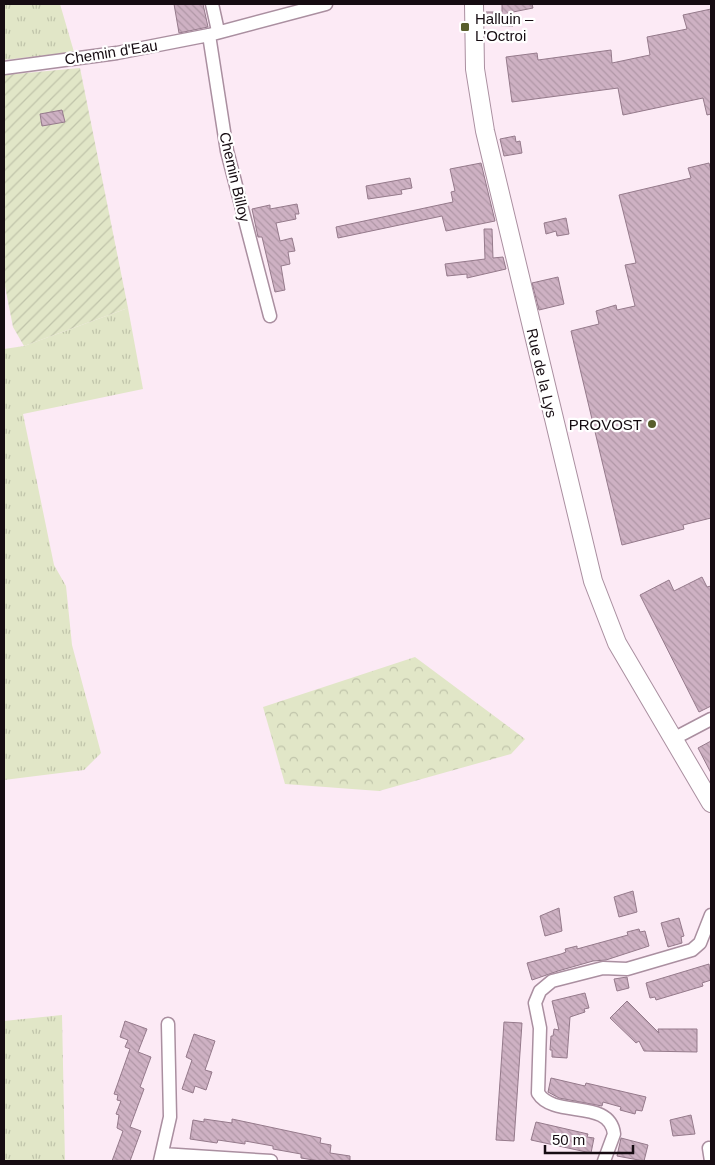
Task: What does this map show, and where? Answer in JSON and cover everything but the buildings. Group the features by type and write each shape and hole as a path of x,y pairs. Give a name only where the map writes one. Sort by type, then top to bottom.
{"main road":[{"name":"Rue de la Lys","path":"474,4 475,69 485,131 588,563 612,633 711,803"}],"street":[{"path":"212,4 213,33"},
{"name":"Chemin d'Eau","path":"4,68 117,52 213,33 326,4"},
{"name":"Chemin Billoy","path":"213,33 227,151 270,316"},
{"path":"673,739 711,719"},
{"path":"604,1161 614,1134 608,1120 600,1114 550,1103 538,1093 540,1028 535,1007 538,995 545,985 552,981 603,968 627,969 692,950 700,943 711,914"},
{"path":"168,1024 170,1117 161,1158 271,1161"},
{"path":"709,1148 711,1161"}],"green space":[{"path":"4,4 60,4 74,52 4,60"},
{"path":"80,68 128,308 24,346 13,327 4,281 4,75"},
{"path":"128,308 143,389 23,414 54,565 66,586 72,645 101,753 84,770 4,780 4,349 24,346"},
{"path":"415,657 525,739 511,754 379,791 285,784 263,707"},
{"path":"62,1015 65,1161 4,1161 4,1021"}],"place":[{"name":"Halluin – L'Octroi","path":"465,27"},
{"name":"PROVOST","path":"652,424"}]}
